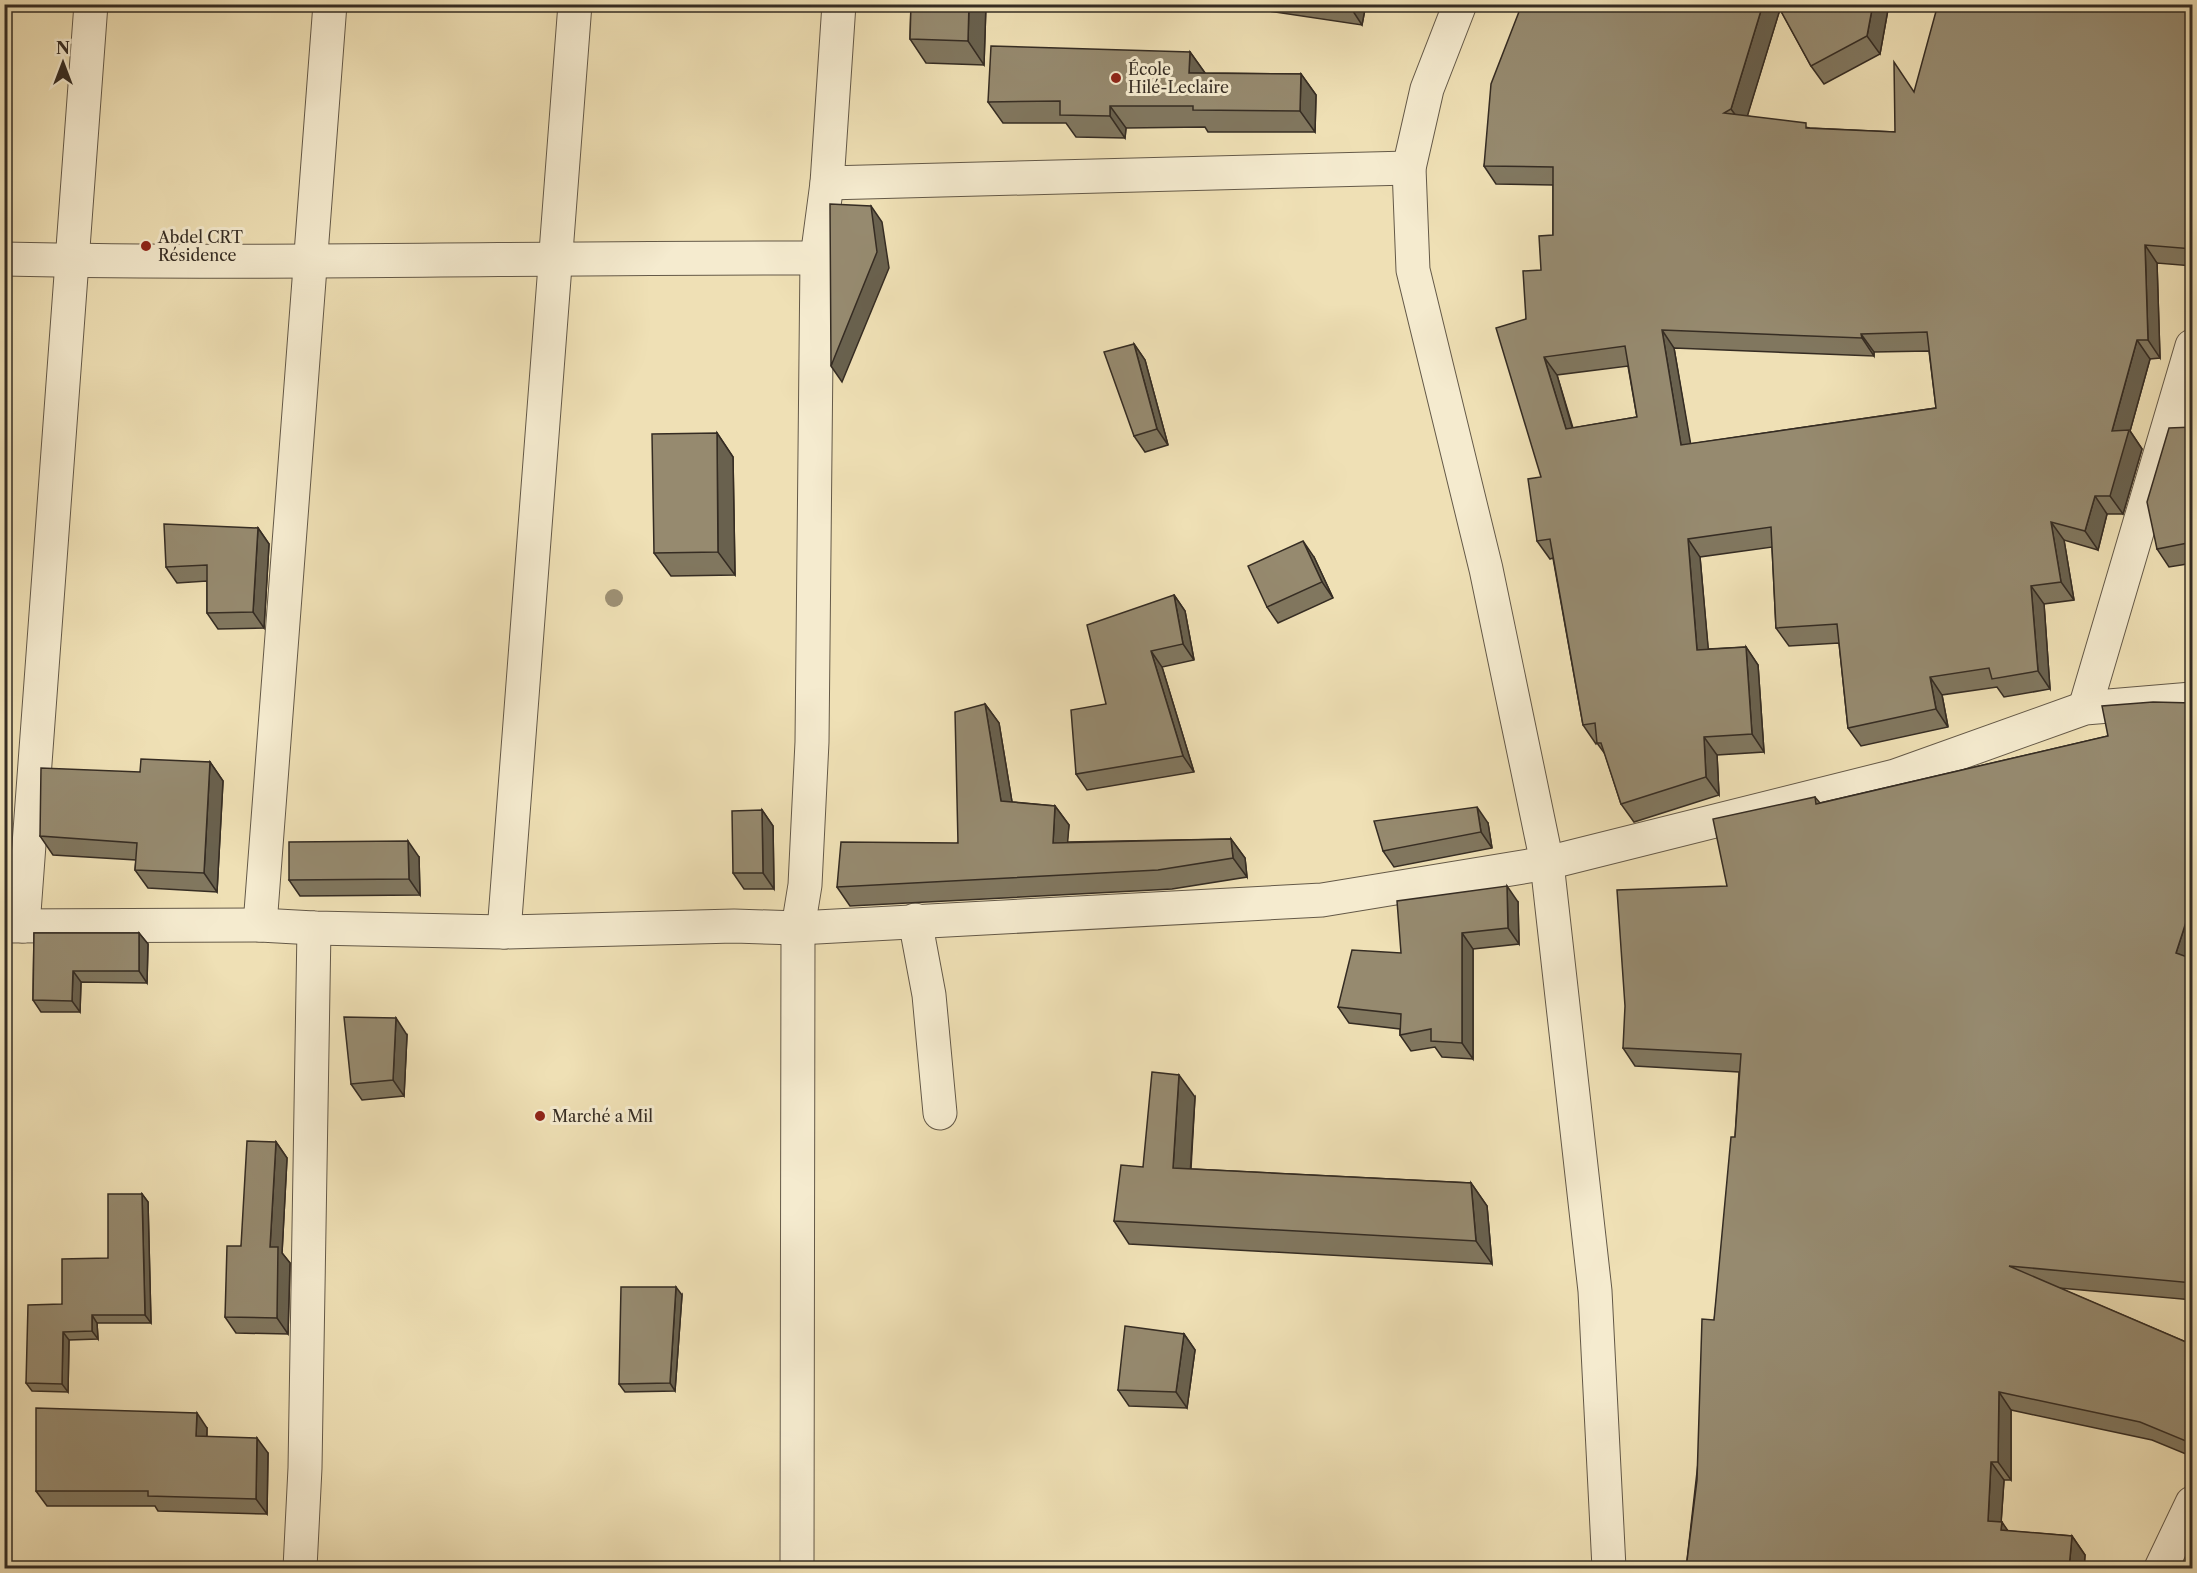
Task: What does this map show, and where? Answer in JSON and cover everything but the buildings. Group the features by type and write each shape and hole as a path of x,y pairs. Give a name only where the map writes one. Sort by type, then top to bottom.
{"street":[{"path":"91,4 14,926 260,924 314,928 504,932 734,926 798,928 1322,900 1547,863 1895,776 2085,708 2193,699"},
{"path":"260,924 330,4"},
{"path":"504,932 575,4"},
{"path":"797,1569 798,928 805,885 812,742 817,258 827,183 839,4"},
{"path":"1460,4 1426,89 1409,168 1413,270 1486,569 1547,863 1595,1291 1609,1569"},
{"path":"827,183 1409,168"},
{"path":"4,259 310,263 556,257 817,258"},
{"path":"2085,708 2193,346"},
{"path":"915,920 929,995 940,1113"},
{"path":"300,1569 305,1456 314,928"},
{"path":"2161,1569 2193,1503"}],"place":[{"name":"École Hilé-Leclaire","path":"1116,78"},
{"name":"Abdel CRT Résidence","path":"146,246"},
{"name":"Marché a Mil","path":"540,1116"}]}
